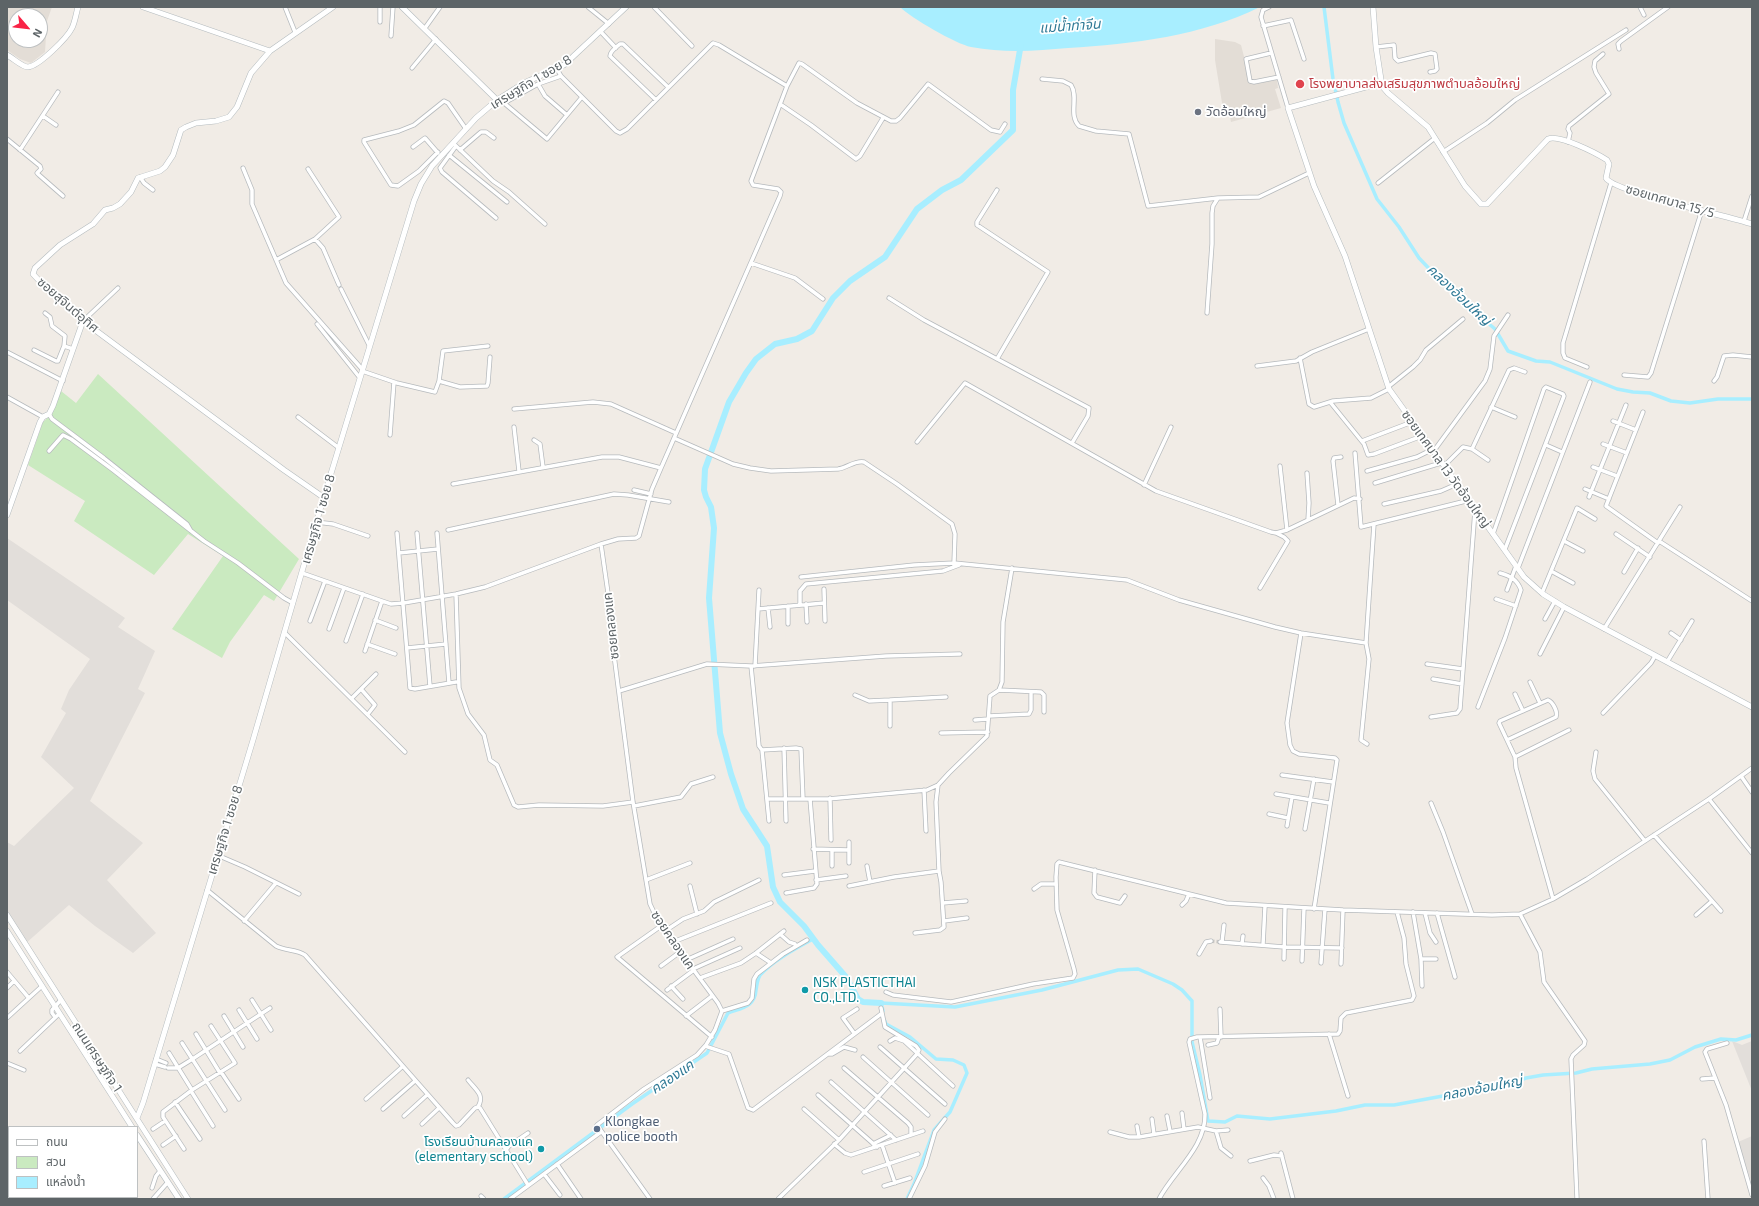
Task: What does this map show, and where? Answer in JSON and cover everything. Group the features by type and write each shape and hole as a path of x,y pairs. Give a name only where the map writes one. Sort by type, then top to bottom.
{"street":[{"path":"7,55 27,67 32,66 48,54 70,32 74,24 78,7"},
{"path":"143,7 270,51"},
{"path":"286,7 295,32"},
{"path":"153,190 144,183 140,177 160,171 165,167 173,155 181,130 196,123 224,119 233,113 251,73 270,51 295,32 333,7"},
{"path":"380,7 380,22"},
{"path":"391,36 392,7"},
{"path":"402,7 497,100"},
{"path":"425,28 440,7"},
{"path":"588,7 609,24"},
{"name":"เศรษฐกิจ 1 ซอย 8","path":"137,1118 143,1103 285,633 316,522 369,345 414,201 421,184 439,154 455,144 466,129 497,100 524,83 557,69 572,59 626,7"},
{"path":"654,7 692,46"},
{"path":"1269,7 1261,14 1263,26 1288,108 1342,92 1380,83"},
{"path":"1373,7 1380,83 1388,93 1424,123 1470,194 1481,204 1485,205 1548,139 1556,138 1568,142 1570,135 1568,129 1569,126 1609,94 1594,69 1595,61 1603,54"},
{"path":"1640,7 1644,15"},
{"path":"1619,48 1618,44 1621,41 1668,7"},
{"path":"1263,26 1291,20 1304,59"},
{"path":"1444,154 1487,123 1515,100 1626,30"},
{"path":"601,32 616,48"},
{"path":"412,68 436,39"},
{"path":"557,69 561,76 616,131 620,133 627,129 713,43 719,45 787,86"},
{"path":"656,100 610,56 616,48 620,44 623,44 668,87"},
{"path":"1376,47 1394,45 1395,58 1398,61 1431,53 1435,54 1437,69 1430,72"},
{"path":"1271,53 1246,59 1250,81 1254,82 1278,77"},
{"path":"302,573 382,601 396,604 456,594 485,587 601,544 618,539 636,538 639,536 651,494 661,468 780,193 776,188 753,186 750,181 787,86 798,64 801,63 857,103 883,118 894,121 898,119 928,84 991,130 1000,132 1005,124"},
{"path":"561,76 538,84 504,103 548,139 582,97"},
{"path":"1042,79 1063,81 1071,85 1074,91 1074,118 1079,126 1096,131 1129,134 1148,206 1218,198 1259,197 1309,173"},
{"path":"538,84 545,96 567,116"},
{"path":"20,150 58,92"},
{"path":"413,147 426,138 439,154 420,171 398,186 394,186 391,185 364,140 399,131 414,125 444,101 448,103 466,129"},
{"path":"780,104 856,159 860,156 883,118"},
{"name":"ซอยเทศบาล 13 วัดอ้อมใหญ่","path":"1288,108 1309,173 1345,256 1388,388 1524,577 1542,593 1564,607 1752,707"},
{"path":"42,116 56,124"},
{"path":"460,150 481,132 486,132 494,138"},
{"path":"1378,183 1435,138"},
{"path":"7,139 40,166 40,169 37,172 39,175 62,196"},
{"name":"ซอยเทศบาล 15/5","path":"1568,142 1604,158 1609,162 1606,178 1611,183 1660,200 1752,224"},
{"path":"496,218 442,172 440,168 455,144 493,181 545,224"},
{"path":"449,155 506,202"},
{"path":"243,168 252,190 252,204 286,283 362,370 394,382 433,392 437,390 443,351 488,346"},
{"path":"276,260 315,239 339,217 308,169"},
{"name":"ซอยสุจินต์อุทิศ","path":"140,177 138,178 131,192 120,204 105,210 93,224 60,245 39,264 34,271 35,277 84,321 284,470 324,497"},
{"path":"1587,367 1565,358 1563,353 1563,343 1611,183"},
{"path":"997,190 976,222 977,225 1048,272 997,359"},
{"path":"1744,221 1752,196"},
{"path":"1207,313 1212,244 1212,212 1218,198"},
{"path":"1624,375 1648,377 1651,373 1702,210"},
{"path":"315,239 323,248 339,285"},
{"path":"751,263 795,278 823,299"},
{"path":"34,350 58,361 84,321 118,288"},
{"path":"341,289 369,345"},
{"path":"888,298 1089,408 1088,416 1072,444"},
{"path":"7,515 25,462 61,380 68,347 64,336 52,326 50,317 45,313"},
{"path":"1368,471 1417,457 1432,451 1485,381 1490,369 1493,340 1496,332 1508,315"},
{"path":"1300,358 1309,404 1314,407 1330,402 1375,397 1413,367 1420,360 1425,351 1463,319"},
{"path":"317,324 360,378"},
{"path":"1257,366 1293,362 1333,343 1369,329"},
{"path":"7,352 61,380"},
{"path":"1714,381 1717,377 1724,356 1733,355 1752,357"},
{"path":"439,381 460,387 487,386 490,357"},
{"path":"1472,449 1509,370 1514,368 1525,372"},
{"path":"390,435 394,382"},
{"path":"1507,590 1590,382"},
{"path":"917,442 965,383 1156,492 1284,537 1288,541 1260,588"},
{"path":"1493,534 1544,389 1546,387 1563,394 1564,396 1546,445 1505,549"},
{"path":"7,398 52,419 104,458 186,524 191,532"},
{"path":"514,409 593,402 606,403 676,433"},
{"path":"1330,402 1362,441 1369,455 1422,436"},
{"path":"1589,497 1626,405"},
{"path":"1492,407 1515,418"},
{"path":"1643,412 1606,506 1658,542 1752,601"},
{"path":"298,417 339,448"},
{"path":"1613,421 1636,430"},
{"path":"1362,441 1412,422"},
{"path":"514,427 519,471"},
{"path":"1144,485 1171,427"},
{"path":"49,451 60,437 63,435 66,436 113,470 191,532 238,563 284,598 293,603"},
{"path":"674,438 736,465 771,472 838,469 848,467 859,461 864,462 952,524 954,534 954,565"},
{"path":"534,440 537,440 540,444 543,467"},
{"path":"1603,444 1627,453"},
{"path":"1546,445 1562,452"},
{"path":"1375,483 1443,464 1463,447 1472,449 1488,460"},
{"path":"1355,453 1362,527 1470,500"},
{"path":"453,484 519,471 611,456 661,468"},
{"path":"1338,505 1332,461 1334,458 1341,458"},
{"path":"1280,466 1287,530"},
{"path":"1593,467 1618,476"},
{"path":"1307,473 1309,503 1308,520"},
{"path":"1384,504 1441,491 1457,484"},
{"path":"1585,489 1609,499"},
{"path":"634,490 651,494"},
{"path":"448,530 614,494 668,502"},
{"path":"1276,533 1287,530 1354,498 1360,499"},
{"path":"1542,593 1577,508 1595,519"},
{"path":"1604,629 1680,508"},
{"path":"1431,717 1459,712 1475,509"},
{"path":"316,522 333,524 368,536"},
{"path":"1367,744 1361,740 1369,659 1366,643 1374,524"},
{"path":"397,533 410,688 415,689 456,682"},
{"path":"417,533 430,686"},
{"path":"437,533 449,683"},
{"path":"1616,534 1650,556"},
{"path":"1564,541 1583,551"},
{"name":"ซอยคลองแค","path":"601,544 634,804 650,904 661,926 700,978 722,1011"},
{"path":"1624,572 1638,548"},
{"path":"399,553 438,550"},
{"path":"800,578 914,565 960,565 1012,568 1127,580 1180,600 1301,633 1366,643"},
{"path":"800,605 800,591 806,584 943,571 954,565"},
{"path":"768,799 785,800 830,798 924,790 938,785 949,772 984,740 988,732 990,696 998,690 1002,682 1003,622 1012,568"},
{"path":"1551,571 1572,583"},
{"path":"1478,707 1521,590 1519,583 1512,577 1500,573"},
{"path":"310,621 325,581"},
{"path":"329,629 344,588"},
{"path":"824,589 825,621"},
{"path":"759,590 753,666 760,746 768,799 769,821"},
{"path":"346,641 363,594"},
{"path":"456,594 459,688 468,714 484,735 490,760 497,765 514,805 518,807 539,805 603,806 634,804 681,797 691,784 713,777"},
{"path":"1496,599 1516,606"},
{"path":"364,651 382,601"},
{"path":"1545,619 1555,601"},
{"path":"758,609 824,602"},
{"path":"806,604 807,622"},
{"path":"788,606 788,624"},
{"path":"1540,654 1564,607"},
{"path":"768,608 770,627"},
{"path":"375,620 396,628"},
{"path":"1667,662 1692,621"},
{"path":"285,633 405,752"},
{"path":"1301,633 1287,723 1287,733 1293,751 1299,754 1335,758 1337,760 1329,803 1314,909"},
{"path":"1671,633 1681,640"},
{"path":"367,644 394,654"},
{"path":"407,648 446,644"},
{"path":"619,691 712,664 753,666 886,656 960,654"},
{"path":"1603,713 1651,663 1655,656"},
{"path":"1427,664 1463,669"},
{"path":"352,698 376,674"},
{"path":"1433,679 1462,684"},
{"path":"1530,682 1540,703"},
{"path":"361,689 375,705 368,714"},
{"path":"998,690 1041,692 1044,695 1044,712"},
{"path":"975,720 1029,714 1031,710 1031,694"},
{"path":"1515,694 1523,711"},
{"path":"856,695 869,701 946,697"},
{"path":"890,700 890,726"},
{"path":"1507,740 1556,717 1557,713 1550,701 1548,700 1540,703 1499,722 1507,740 1515,757 1516,768 1553,899"},
{"path":"1515,757 1569,730"},
{"path":"942,734 988,732"},
{"path":"760,746 796,748 802,751 804,799"},
{"path":"784,748 786,821"},
{"path":"1596,752 1593,772 1595,779 1645,841"},
{"path":"886,992 893,995 951,1002 1033,984 1073,978 1075,974 1074,969 1057,910 1056,884 1057,864 1059,862 1226,903 1285,908 1425,913 1520,914 1553,899 1709,799 1752,768"},
{"path":"1282,774 1333,782"},
{"path":"1741,776 1752,792"},
{"path":"1305,829 1314,779"},
{"path":"916,932 940,930 944,924 939,871 936,802 938,785"},
{"path":"924,790 926,831"},
{"path":"1276,794 1329,803"},
{"path":"1287,826 1292,797"},
{"path":"830,798 831,840"},
{"path":"786,893 814,888 817,884 810,799"},
{"path":"1709,799 1752,853"},
{"path":"1431,803 1443,832 1472,914"},
{"path":"1269,814 1288,818"},
{"path":"1654,834 1721,911"},
{"path":"848,863 849,842"},
{"path":"813,849 849,850"},
{"path":"832,850 832,866"},
{"path":"217,855 245,866 299,894"},
{"path":"646,880 690,863"},
{"path":"867,866 870,882"},
{"path":"1095,870 1094,893 1097,897 1120,903 1125,896"},
{"path":"784,875 815,871"},
{"path":"849,886 939,871"},
{"path":"816,880 846,876"},
{"path":"665,931 683,919 704,911 714,902 759,880"},
{"path":"244,920 276,882"},
{"path":"1034,889 1041,884 1056,884"},
{"path":"690,886 697,914"},
{"path":"207,890 276,946 305,955 402,1067 456,1126 460,1125 482,1101 481,1097 468,1080"},
{"path":"1182,905 1186,901 1189,894"},
{"path":"943,903 966,901"},
{"path":"1696,915 1712,901"},
{"path":"673,942 771,903"},
{"path":"1263,945 1266,906"},
{"path":"1284,959 1285,908"},
{"path":"1302,961 1304,908"},
{"path":"1321,963 1325,909"},
{"path":"1341,964 1344,910"},
{"path":"1159,1199 1187,1159 1204,1127 1205,1114 1189,1042 1192,1038 1340,1033 1341,1018 1346,1013 1412,1000 1414,998 1406,964 1404,938 1397,912"},
{"path":"1413,912 1421,959 1422,986"},
{"path":"1425,913 1430,933 1436,942"},
{"path":"1437,913 1455,977"},
{"path":"1520,914 1540,952 1544,982 1585,1041 1584,1045 1572,1057 1577,1199"},
{"name":"ถนนเศรษฐกิจ 1","path":"7,915 60,1001 188,1199"},
{"path":"944,924 967,918"},
{"path":"1224,925 1221,942 1284,947 1342,948"},
{"path":"661,926 617,957 712,1037"},
{"name":"ถนนเศรษฐกิจ 1","path":"7,931 54,1006 57,1016 131,1126"},
{"path":"700,978 741,963 784,931"},
{"path":"780,934 788,942 795,944"},
{"path":"1242,944 1243,936"},
{"path":"686,960 733,939"},
{"path":"650,1199 600,1129 598,1123 635,1095 693,1059 708,1047 721,1018 722,1011 748,1003 753,995 755,976 772,962 806,940"},
{"path":"1199,954 1206,942 1211,941"},
{"path":"667,990 693,969 740,948"},
{"path":"661,966 680,952"},
{"path":"756,953 772,962"},
{"path":"1421,959 1436,959"},
{"path":"7,972 28,997"},
{"path":"7,988 14,981"},
{"path":"7,1018 28,997 42,986"},
{"path":"672,986 683,999"},
{"path":"686,1016 712,996"},
{"path":"252,1000 271,1030"},
{"path":"54,1006 60,1001"},
{"path":"155,1062 178,1068 270,1008"},
{"path":"854,1033 843,1018 857,1008"},
{"path":"778,1199 839,1140 918,1054 919,1050 916,1046 885,1027 881,1014 881,1008"},
{"path":"1208,1045 1217,1043 1220,1037 1220,1009"},
{"path":"239,1010 257,1039"},
{"path":"708,1047 728,1054 748,1108 751,1110 755,1109 881,1014"},
{"path":"20,1051 57,1016"},
{"path":"224,1016 243,1047"},
{"path":"184,1149 162,1115 163,1112 175,1102 235,1063 211,1026"},
{"path":"196,1034 238,1099"},
{"path":"1329,1034 1348,1096"},
{"path":"1199,1037 1210,1098"},
{"path":"890,1041 895,1038 904,1041 953,1086"},
{"path":"182,1043 191,1060 225,1110"},
{"path":"1727,1043 1708,1049 1704,1052 1728,1112 1752,1195"},
{"path":"828,1054 832,1054 844,1047 855,1050"},
{"path":"880,1047 945,1104"},
{"path":"169,1053 213,1126"},
{"path":"863,1057 928,1115"},
{"path":"7,1063 24,1070"},
{"path":"366,1100 402,1067"},
{"path":"844,1068 908,1123 911,1127 912,1135"},
{"path":"1702,1079 1715,1078"},
{"path":"383,1109 415,1081"},
{"path":"831,1082 896,1140"},
{"path":"404,1116 427,1095"},
{"path":"818,1095 851,1126 877,1147"},
{"path":"175,1102 200,1139"},
{"path":"478,1107 527,1184"},
{"path":"422,1124 439,1108"},
{"path":"804,1109 839,1140"},
{"path":"1182,1113 1184,1129"},
{"path":"1167,1116 1170,1131"},
{"path":"909,1199 925,1166 936,1132 945,1119"},
{"path":"153,1129 165,1120"},
{"path":"1152,1120 1154,1134"},
{"path":"1137,1126 1139,1137"},
{"path":"1110,1132 1129,1137 1139,1137 1170,1131 1204,1127 1216,1131 1228,1130"},
{"path":"510,1199 527,1184 544,1174 600,1129"},
{"path":"834,1144 848,1155 877,1147 923,1131"},
{"path":"1216,1131 1221,1148 1231,1156"},
{"path":"506,1150 508,1146 528,1133"},
{"path":"873,1144 891,1135"},
{"path":"163,1145 176,1136"},
{"path":"138,1137 179,1199"},
{"path":"1704,1141 1708,1199"},
{"path":"882,1145 895,1182"},
{"path":"864,1172 918,1154"},
{"path":"1250,1161 1274,1155 1282,1155 1293,1199"},
{"path":"557,1164 582,1199"},
{"path":"152,1188 156,1176 160,1171"},
{"path":"544,1174 560,1195"},
{"path":"884,1186 910,1178"},
{"path":"1263,1178 1269,1186 1274,1199"},
{"path":"153,1199 168,1182"},
{"path":"515,1195 518,1199"}],"shaded area":[{"path":"7,7 52,7 48,18 48,8 8,8 8,48 45,48 45,52 31,63 20,59 7,50"},
{"path":"1215,39 1235,42 1241,45 1251,84 1277,80 1278,88 1275,89 1281,108 1231,122 1230,117 1224,115 1215,60"},
{"path":"7,538 125,618 118,627 155,651 138,689 145,693 90,801 143,843 107,880 156,933 133,953 69,905 25,944 7,916 7,842 14,846 74,788 41,757 66,713 61,709 69,690 90,659 7,600"},
{"path":"1732,1041 1742,1045 1752,1041 1752,1091"},
{"path":"1752,1136 1752,1184 1738,1142"}],"green space":[{"path":"98,374 299,559 274,601 264,595 230,642 222,658 172,629 223,556 188,534 154,575 74,521 85,501 28,465 43,422 52,414 61,391 76,403"}],"water":[{"name":"แม่น้ำท่าจีน","path":"900,7 1260,7 1214,25 1166,37 1117,44 1020,51 983,49 964,45 934,30"}],"waterway":[{"name":"คลองอ้อมใหญ่","path":"1324,7 1333,79 1338,102 1344,123 1377,199 1399,227 1419,258 1464,303 1495,329 1508,351 1536,361 1550,362 1617,389 1650,393 1671,401 1690,403 1718,399 1752,399"},
{"path":"881,1003 863,1002 858,999 846,977 818,945 804,926 780,902 773,887 767,846 743,809 731,774 720,733 709,598 714,528 711,507 704,490 705,469 729,402 756,359 775,344 797,339 812,331 833,298 850,281 885,257 917,209 942,190 961,180 1013,130 1013,90 1021,44"},
{"name":"คลองแค","path":"504,1199 632,1104 707,1053 728,1013 746,1006 753,1000 760,975 778,960 813,939"},
{"name":"คลองอ้อมใหญ่","path":"883,1011 881,1003 955,1007 1042,990 1118,970 1138,969 1173,984 1182,990 1192,1001 1192,1042 1200,1075 1208,1121 1225,1122 1237,1116 1270,1119 1336,1111 1365,1105 1394,1105 1496,1085 1510,1084 1526,1078 1543,1075 1576,1073 1592,1069 1650,1064 1670,1060 1695,1047 1721,1039 1736,1040 1752,1035"},
{"path":"885,1021 886,1024 910,1037 936,1059 953,1060 964,1065 967,1073 950,1112 934,1130 907,1199"}],"tunnel":[{"path":"1211,941 1220,942"}],"place":[{"name":"โรงพยาบาลส่งเสริมสุขภาพตำบลอ้อมใหญ่","path":"1300,84"},
{"name":"วัดอ้อมใหญ่","path":"1198,112"},
{"name":"NSK PLASTICTHAI CO.,LTD.","path":"805,990"},
{"name":"Klongkae police booth","path":"597,1129"},
{"name":"โรงเรียนบ้านคลองแค (elementary school)","path":"541,1149"}]}
